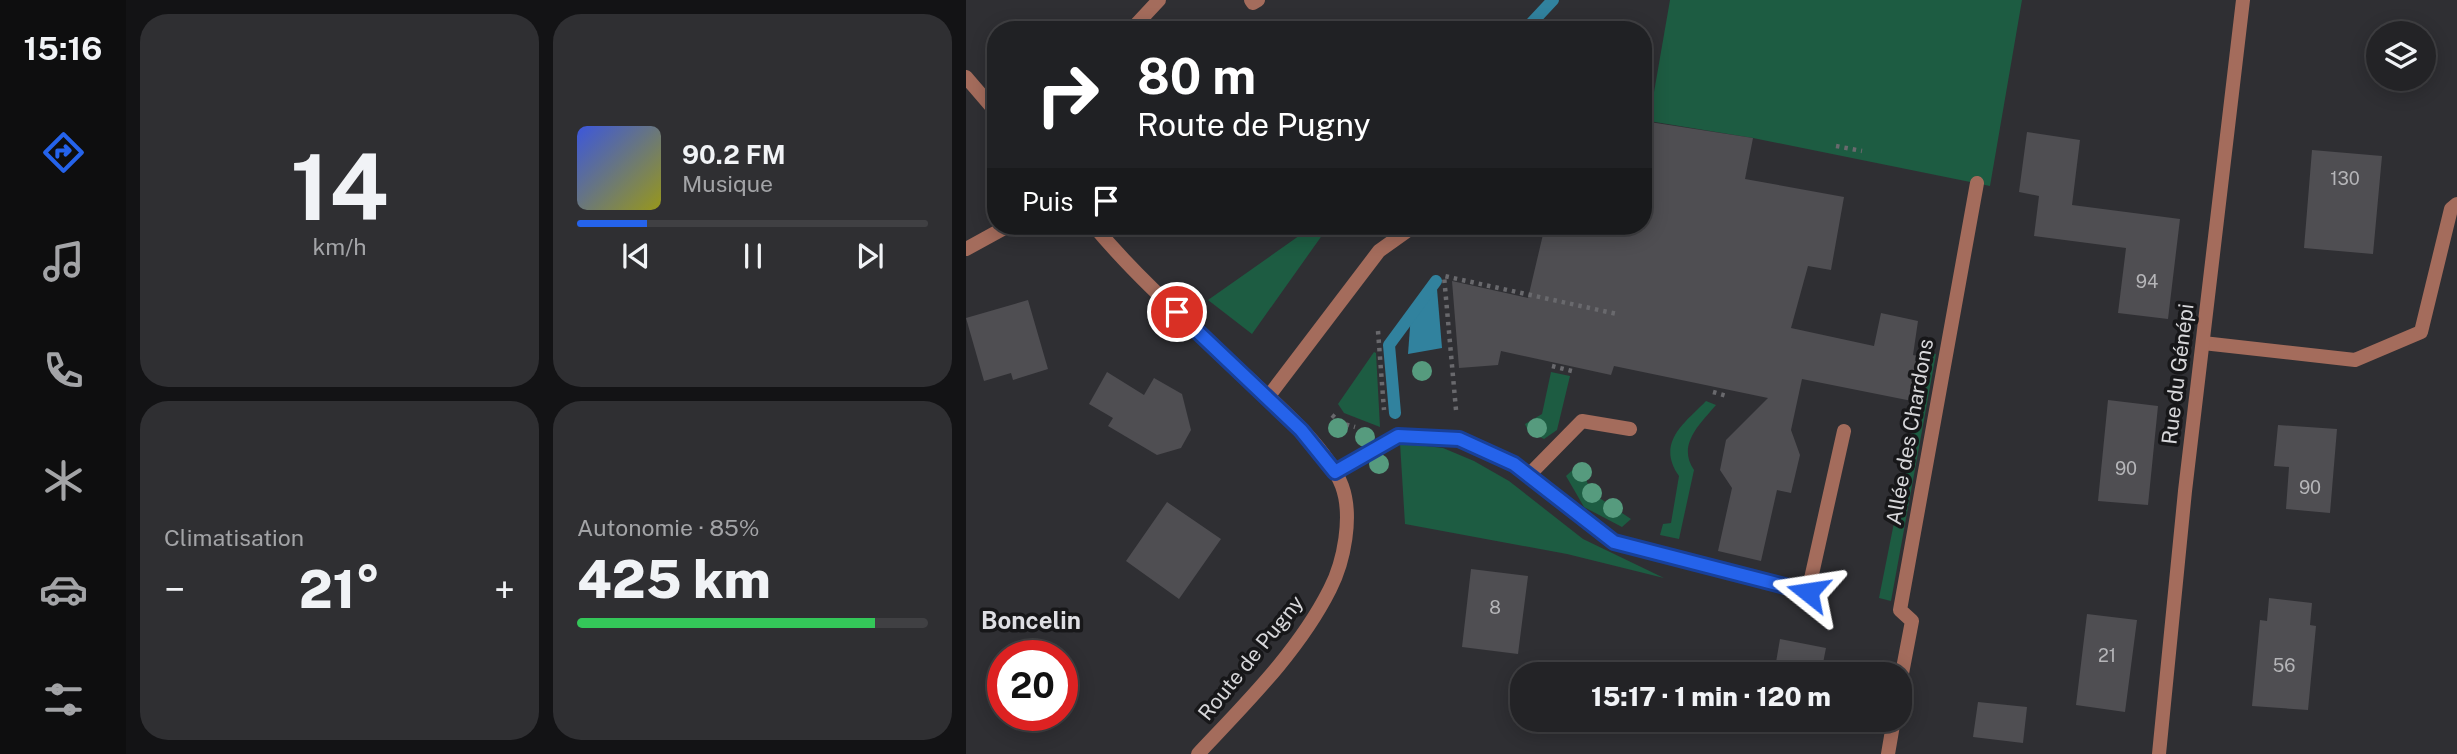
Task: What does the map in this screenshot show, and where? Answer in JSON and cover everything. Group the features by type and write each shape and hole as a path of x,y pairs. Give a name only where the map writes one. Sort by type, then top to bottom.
{"street":[{"path":"1139,21 1159,0"},
{"path":"1251,0 1253,3 1258,0"},
{"name":"Rue du Génépi","path":"2160,754 2242,0"},
{"path":"966,77 987,102"},
{"name":"Allée des Chardons","path":"1904,662 1912,621 1900,610 1978,183"},
{"path":"2203,343 2355,360 2421,332 2451,209 2457,204"},
{"path":"966,249 992,235"},
{"name":"Route de Pugny","path":"1102,235 1132,269 1301,430 1335,472 1347,508 1342,559 1331,587 1304,631 1251,698 1198,754"},
{"path":"1268,397 1380,251 1402,235"},
{"path":"1528,476 1582,421 1630,429"},
{"path":"1335,472 1392,433 1459,439 1514,464 1614,542 1808,592 1844,431"},
{"path":"1888,754 1892,732"}],"path":[{"path":"1836,146 1861,151"},
{"path":"1459,439 1444,276 1617,314"},
{"path":"1323,407 1341,423 1392,433 1378,331"},
{"path":"1552,366 1576,372"},
{"path":"1713,392 1727,396"}],"green space":[{"path":"1670,0 2022,0 1990,186 1753,138 1652,121 1652,104"},
{"path":"1300,235 1322,235 1252,334 1208,300"},
{"path":"1374,352 1380,427 1344,413 1338,404"},
{"path":"1928,352 1936,354 1891,601 1879,598"},
{"path":"1551,372 1570,376 1557,430 1544,439 1528,431 1525,424 1542,414"},
{"path":"1706,401 1716,405 1697,428 1689,444 1689,461 1694,470 1679,539 1660,535 1663,524 1671,523 1679,476 1672,464 1672,443 1682,425"},
{"path":"1400,443 1443,448 1474,461 1509,481 1583,539 1664,578 1567,554 1405,524"},
{"path":"1579,464 1592,493 1631,519 1622,527 1584,507 1566,476"}],"water":[{"path":"1437,289 1442,348 1408,354 1411,314 1428,290"}],"building":[{"path":"1652,122 1753,138 1745,179 1844,197 1831,270 1808,266 1791,328 1874,346 1881,313 1918,321 1913,355 1923,357 1912,401 1802,379 1791,430 1800,455 1791,493 1777,490 1761,561 1718,551 1732,488 1720,470 1726,440 1768,398 1614,366 1611,375 1501,351 1498,365 1459,368 1452,281 1528,298 1543,235 1652,235"},
{"path":"2027,132 2080,140 2072,205 2180,219 2168,319 2118,313 2126,248 2034,236 2039,196 2019,192"},
{"path":"2312,150 2382,156 2373,254 2304,248"},
{"path":"1028,300 1048,369 1013,380 1011,373 984,381 966,318"},
{"path":"1107,372 1144,395 1154,378 1182,394 1191,430 1181,448 1157,455 1108,426 1113,418 1089,404"},
{"path":"2108,400 2158,406 2148,505 2098,501"},
{"path":"2278,425 2337,429 2330,513 2286,509 2289,467 2274,466"},
{"path":"1167,502 1221,539 1179,599 1126,561"},
{"path":"1471,569 1528,576 1518,654 1462,647"},
{"path":"2269,598 2312,603 2310,625 2316,626 2308,710 2252,706 2260,620 2267,621"},
{"path":"2087,614 2137,620 2125,712 2076,705"},
{"path":"1780,639 1826,648 1823,662 1776,662"},
{"path":"1978,702 2027,707 2023,743 1973,737"}],"waterway":[{"path":"1533,21 1553,0"},
{"path":"1395,413 1389,345 1436,281"}],"district":[{"name":"Boncelin","path":"1031,621"}],"route":[{"path":"1177,312 1301,430 1335,472 1398,436 1459,439 1514,464 1614,542 1808,592"}]}
